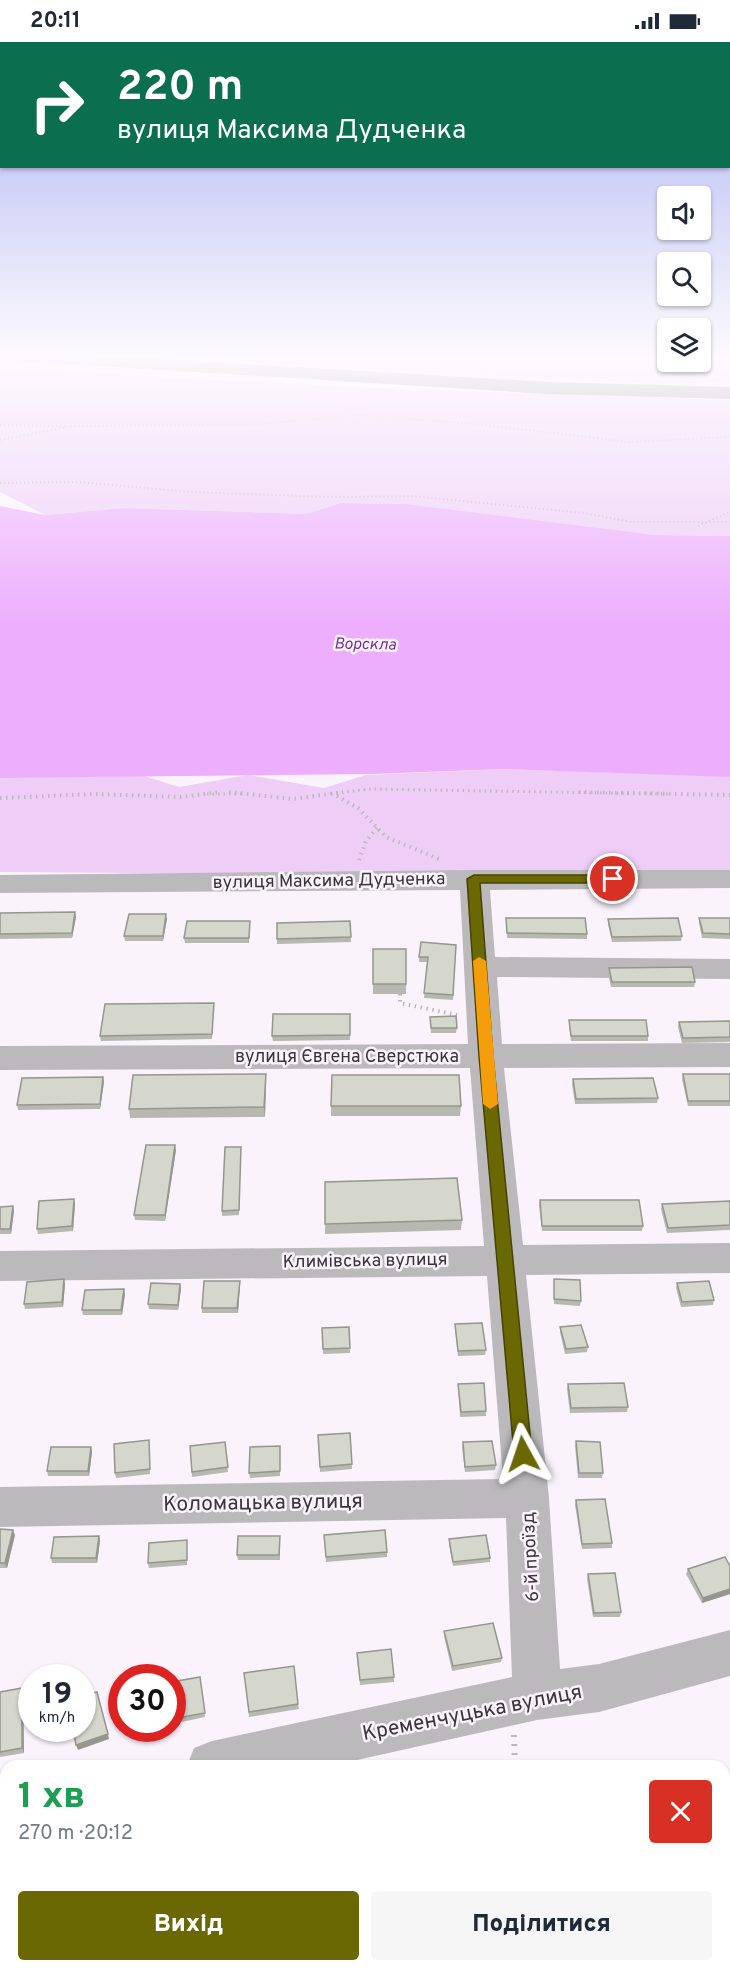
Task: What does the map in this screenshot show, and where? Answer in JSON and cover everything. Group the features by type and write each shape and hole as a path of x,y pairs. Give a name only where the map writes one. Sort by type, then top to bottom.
{"street":[{"name":"6-й проїзд","path":"474,879 486,1056 526,1498 537,1696"},
{"name":"вулиця Максима Дудченка","path":"0,884 730,879"},
{"path":"480,967 730,969"},
{"name":"вулиця Євгена Сверстюка","path":"0,1058 730,1055"},
{"name":"Климівська вулиця","path":"0,1266 505,1258 730,1258"},
{"name":"Коломацька вулиця","path":"0,1507 526,1498"},
{"name":"Кременчуцька вулиця","path":"240,1760 537,1696 599,1688 730,1653"}],"path":[{"path":"0,483 78,482 189,492 331,497 411,496 584,513 632,522 730,522"},
{"path":"698,526 730,512"},
{"path":"0,798 93,794 181,797 225,792 293,799 369,789 730,795"},
{"path":"337,795 358,808 386,837 448,863 474,879"},
{"path":"355,880 361,867 358,858 366,841 377,828"},
{"path":"399,994 400,1003 421,1010 483,1017"}],"shaded area":[{"path":"0,444 730,444 730,536 656,535 407,504 340,503 306,514 123,508 45,515 0,492"},
{"path":"503,769 730,776 730,870 307,874 0,872 0,774 135,773 179,787 248,775 324,788 366,775"}],"water":[{"name":"Ворскла","path":"340,503 407,504 656,535 730,536 730,777 503,769 374,774 0,778 0,506 45,515 123,508 306,514"}],"building":[{"path":"75,912 72,933 0,934 0,913"},
{"path":"129,914 166,914 163,936 124,936"},
{"path":"506,918 585,918 587,934 507,933"},
{"path":"678,918 682,936 612,937 608,919"},
{"path":"699,918 730,918 730,934 703,933"},
{"path":"187,921 250,921 249,938 184,938"},
{"path":"350,921 351,937 277,939 277,923"},
{"path":"421,942 456,945 453,995 424,993 428,957 419,957"},
{"path":"373,949 406,949 406,984 373,984"},
{"path":"692,967 695,982 612,982 609,968"},
{"path":"214,1003 212,1034 100,1036 105,1004"},
{"path":"273,1014 350,1014 350,1035 272,1036"},
{"path":"456,1016 457,1028 431,1028 430,1017"},
{"path":"569,1020 646,1020 648,1036 571,1036"},
{"path":"730,1021 730,1037 683,1038 679,1022"},
{"path":"266,1074 264,1107 129,1109 133,1075"},
{"path":"683,1074 730,1074 730,1101 688,1101"},
{"path":"332,1075 459,1075 461,1106 331,1106"},
{"path":"103,1077 100,1104 17,1105 22,1078"},
{"path":"653,1078 658,1098 576,1099 573,1079"},
{"path":"146,1145 175,1145 165,1215 134,1215"},
{"path":"225,1147 241,1147 239,1210 222,1211"},
{"path":"457,1178 462,1220 325,1224 325,1182"},
{"path":"74,1199 72,1226 37,1229 39,1201"},
{"path":"540,1200 639,1200 643,1226 542,1226"},
{"path":"730,1201 730,1225 668,1228 662,1204"},
{"path":"13,1206 10,1229 0,1229 0,1207"},
{"path":"64,1279 62,1302 24,1304 27,1282"},
{"path":"554,1279 580,1280 581,1301 554,1299"},
{"path":"204,1281 240,1281 237,1308 202,1308"},
{"path":"709,1281 714,1300 682,1302 677,1283"},
{"path":"151,1283 180,1284 178,1305 148,1304"},
{"path":"124,1289 121,1310 82,1310 85,1290"},
{"path":"482,1323 486,1350 458,1351 455,1324"},
{"path":"581,1325 588,1347 566,1349 560,1327"},
{"path":"349,1327 350,1348 323,1349 322,1328"},
{"path":"484,1383 486,1411 461,1412 458,1384"},
{"path":"624,1383 628,1407 571,1408 568,1384"},
{"path":"350,1433 352,1464 320,1467 318,1435"},
{"path":"149,1440 150,1469 115,1473 114,1444"},
{"path":"492,1441 496,1465 465,1467 463,1442"},
{"path":"576,1441 600,1442 603,1473 579,1473"},
{"path":"225,1442 228,1467 192,1472 190,1446"},
{"path":"280,1446 280,1471 249,1473 250,1447"},
{"path":"51,1447 91,1447 88,1471 47,1471"},
{"path":"605,1499 612,1543 582,1544 576,1500"},
{"path":"0,1529 13,1530 5,1563 0,1563"},
{"path":"385,1530 387,1552 326,1557 324,1535"},
{"path":"486,1535 490,1558 453,1562 449,1539"},
{"path":"99,1536 96,1558 51,1558 54,1537"},
{"path":"238,1536 280,1536 279,1555 237,1555"},
{"path":"187,1540 187,1560 148,1563 149,1543"},
{"path":"725,1557 730,1566 730,1589 703,1598 688,1569"},
{"path":"615,1573 621,1612 594,1613 588,1574"},
{"path":"493,1623 502,1658 453,1666 444,1631"},
{"path":"391,1649 394,1677 360,1680 357,1653"},
{"path":"294,1666 298,1704 249,1712 244,1673"},
{"path":"200,1677 205,1713 186,1716 186,1680"},
{"path":"18,1689 18,1742 22,1742 22,1748 0,1752 0,1692"},
{"path":"96,1692 108,1734 96,1738"}],"slow traffic":[{"path":"479,961 490,1104"}],"route":[{"path":"523,1454 486,1056 474,879 613,879"}]}
